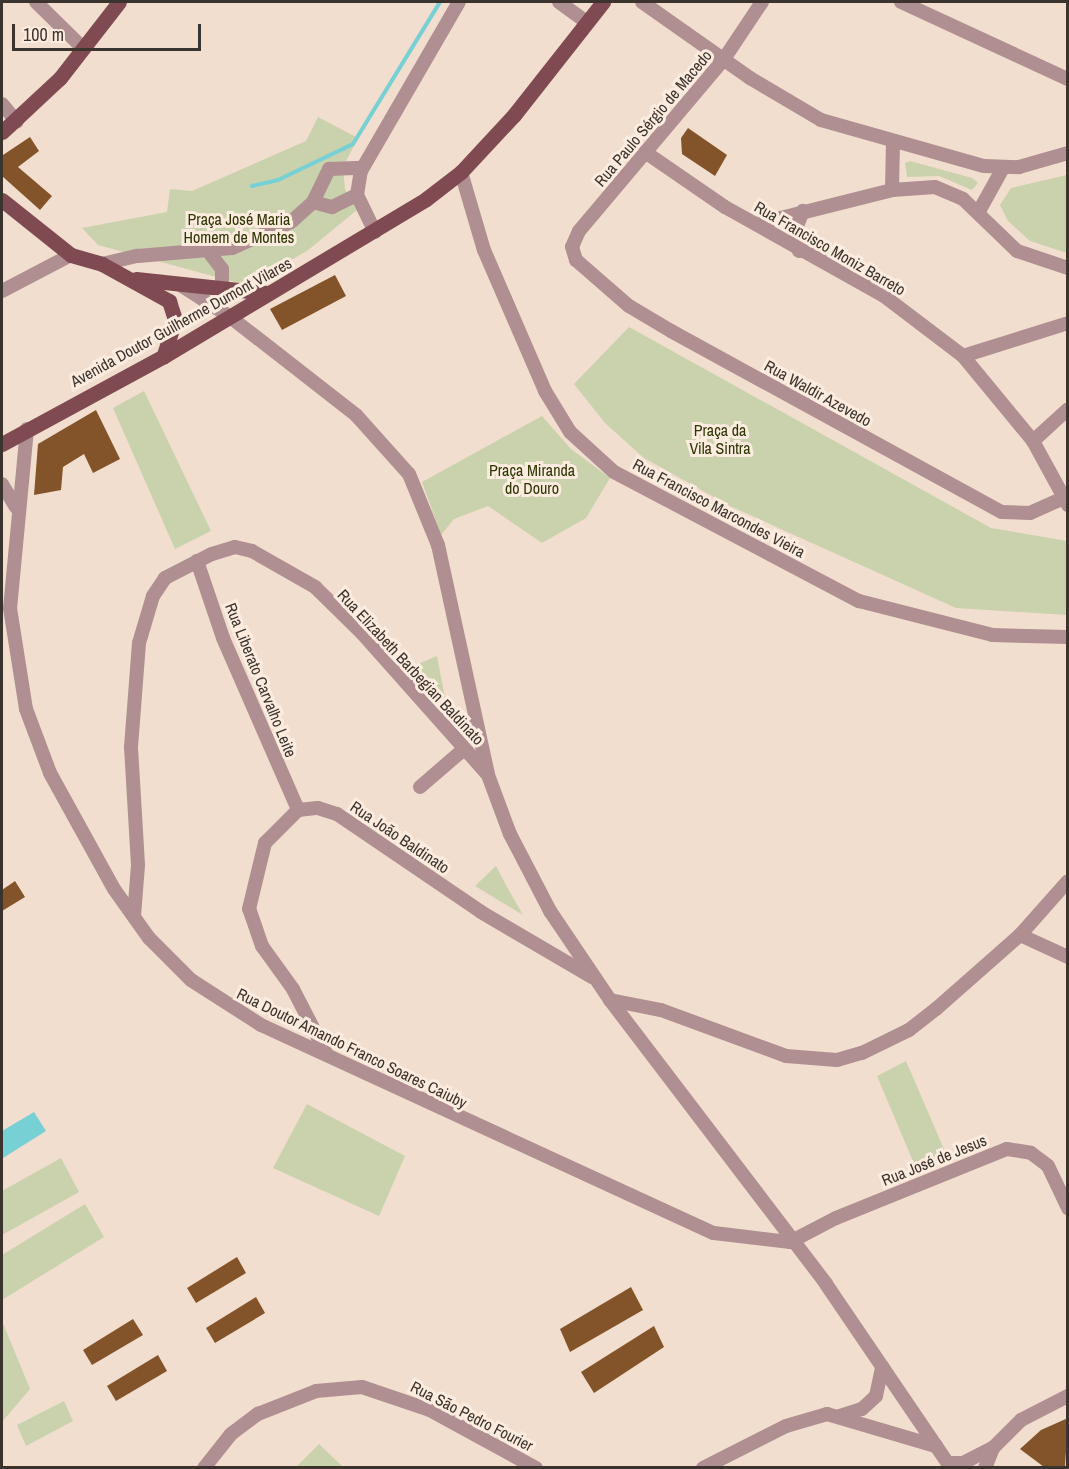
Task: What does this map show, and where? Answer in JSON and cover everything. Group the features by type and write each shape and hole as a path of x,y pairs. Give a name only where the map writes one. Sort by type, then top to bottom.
{"main road":[{"path":"2,132 17,122 83,48 119,2"},
{"name":"Avenida Doutor Guilherme Dumont Vilares","path":"2,444 164,356 375,232 461,172 514,115 603,2"},
{"path":"2,200 71,255 102,264 169,302 174,311 174,329 164,356"},
{"path":"130,278 174,282 222,291 273,292"}],"street":[{"path":"36,2 83,48"},
{"path":"375,232 357,195 362,168 459,2"},
{"path":"559,2 587,22"},
{"path":"642,2 801,111 893,143 1003,168 1068,153"},
{"name":"Rua Paulo Sérgio de Macedo","path":"574,255 572,247 579,231 724,60 762,2"},
{"path":"901,2 1068,79"},
{"path":"2,104 17,122"},
{"path":"892,190 893,143"},
{"name":"Rua Francisco Moniz Barreto","path":"645,152 669,172 799,251 884,296 963,356 1033,441 1065,502"},
{"path":"102,264 138,256 210,252 273,231 313,202 329,169 362,168"},
{"path":"978,213 1003,168"},
{"name":"Rua Francisco Marcondes Vieira","path":"461,172 484,250 545,392 570,432 614,472 859,601 992,635 1068,637"},
{"path":"757,224 892,190 934,187 963,199 1017,252 1068,268"},
{"path":"313,202 332,207 357,195"},
{"path":"799,251 795,229 803,211"},
{"path":"210,252 222,269 222,291"},
{"path":"2,291 71,255"},
{"name":"Rua Waldir Azevedo","path":"574,255 643,315 1002,512 1030,513 1065,502"},
{"path":"174,282 229,316 356,415 409,474 438,545 488,776 510,834 550,911 610,1000 790,1242 826,1284 950,1465 963,1463 993,1448 1021,1420 1068,1396"},
{"path":"963,356 1068,323"},
{"path":"1033,441 1068,409"},
{"name":"Rua Doutor Amando Franco Soares Caiuby","path":"27,429 16,507 6,611 26,709 36,737 71,812 134,916 156,945 200,987 261,1025 694,1226 790,1242"},
{"path":"2,484 16,507"},
{"name":"Rua Elizabeth Barbegian Baldinato","path":"134,916 138,865 131,738 139,643 157,588 170,573 197,561 235,547 252,550 315,588 362,633 488,776"},
{"name":"Rua Liberato Carvalho Leite","path":"197,561 224,638 298,810"},
{"path":"420,787 464,749"},
{"name":"Rua João Baldinato","path":"298,810 318,808 337,814 481,912 596,979"},
{"path":"298,810 265,843 249,909 262,946 293,989 327,1055"},
{"path":"610,1000 661,1010 786,1056 837,1060 885,1045 909,1030 1020,935 1068,881"},
{"path":"1020,935 1068,957"},
{"name":"Rua José de Jesus","path":"790,1242 836,1218 1007,1149 1031,1153 1048,1166 1068,1208"},
{"path":"840,1416 862,1409 876,1396 882,1367"},
{"name":"Rua São Pedro Fourier","path":"204,1467 231,1434 258,1414 316,1391 362,1387 430,1410 536,1467"},
{"path":"703,1467 786,1426 827,1414 936,1446"},
{"path":"985,1467 993,1448"}],"green space":[{"name":"Praça José Maria Homem de Montes","path":"318,117 358,138 343,167 345,189 357,210 307,251 246,285 98,245 82,228 167,212 170,189 192,191 306,141"},
{"path":"910,161 972,178 978,183 972,190 939,176 907,177 905,163"},
{"path":"1068,175 1067,253 1030,241 1008,221 1000,205 1011,188"},
{"name":"Praça da Vila Sintra","path":"629,327 991,528 1067,541 1067,615 956,608 730,506 644,458 605,423 574,384"},
{"path":"144,391 211,531 175,549 113,408"},
{"name":"Praça Miranda do Douro","path":"542,416 571,449 610,478 586,518 542,543 488,506 454,519 441,535 422,482"},
{"path":"437,656 447,709 413,666"},
{"path":"496,866 507,887 523,915 475,886"},
{"path":"906,1061 946,1154 915,1166 877,1076"},
{"path":"307,1104 405,1156 379,1216 273,1168"},
{"path":"61,1158 79,1192 2,1235 2,1191"},
{"path":"85,1204 104,1237 2,1300 2,1255"},
{"path":"2,1321 30,1389 2,1422"},
{"path":"64,1401 73,1421 26,1446 17,1425"},
{"path":"319,1444 343,1467 296,1467"}],"water":[{"path":"34,1112 46,1131 3,1158 2,1131"}],"building":[{"path":"688,128 727,155 715,176 682,154 681,138"},
{"path":"30,137 39,151 18,167 52,196 40,210 2,176 3,155"},
{"path":"335,275 346,296 282,330 270,309"},
{"path":"96,410 120,459 93,473 84,454 63,467 61,490 34,495 38,444"},
{"path":"15,881 25,897 2,911 2,890"},
{"path":"237,1257 246,1273 196,1303 187,1288"},
{"path":"631,1287 643,1310 570,1352 560,1329"},
{"path":"256,1297 265,1313 215,1343 206,1328"},
{"path":"133,1319 143,1335 92,1365 83,1350"},
{"path":"654,1326 664,1347 594,1393 581,1372"},
{"path":"158,1355 167,1371 116,1401 107,1386"},
{"path":"1068,1418 1065,1467 1044,1467 1020,1449 1041,1430"}],"waterway":[{"path":"252,186 278,180 353,144 440,2"}]}
